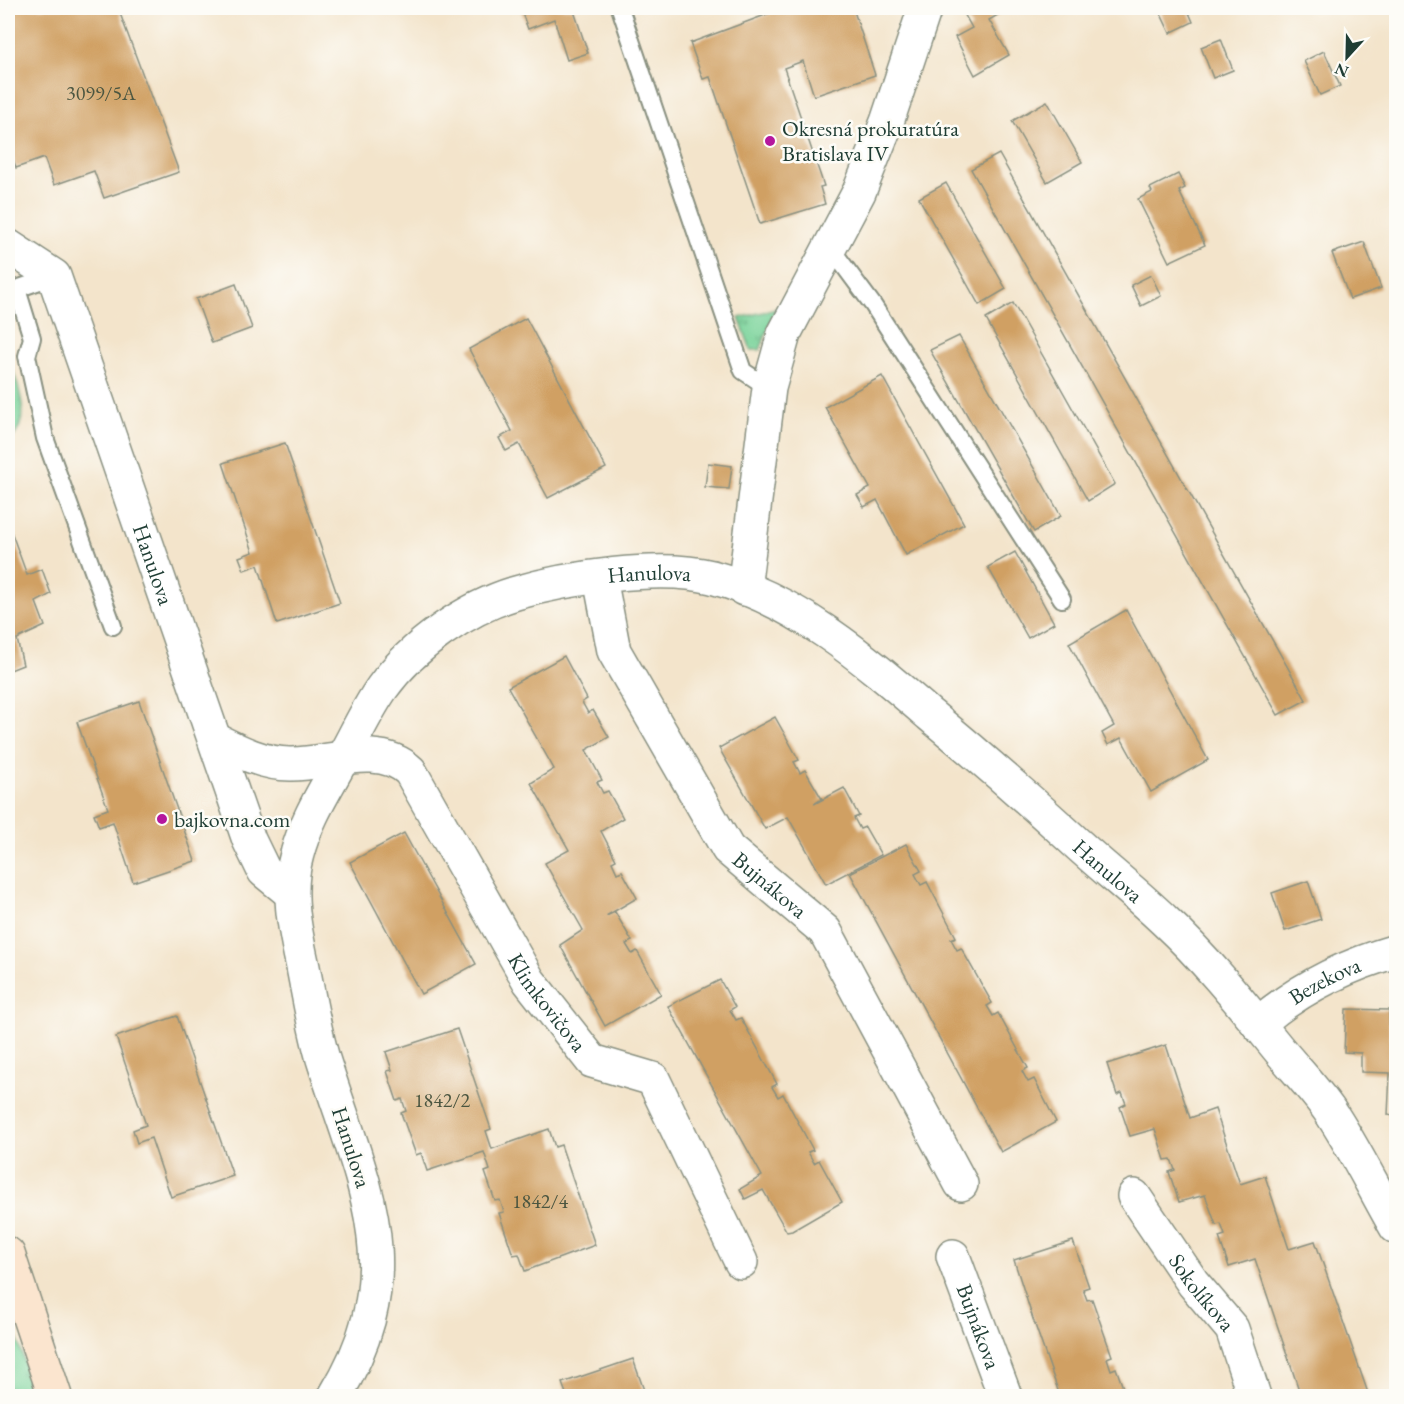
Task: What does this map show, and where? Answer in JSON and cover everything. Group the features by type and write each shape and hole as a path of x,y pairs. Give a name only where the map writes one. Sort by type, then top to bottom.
{"main road":[{"path":"10,1262 55,1396"}],"street":[{"path":"744,589 769,388 784,334 867,172 925,8"},
{"path":"8,246 54,276"},
{"name":"Hanulova","path":"54,276 249,840 264,871 291,893"},
{"name":"Hanulova","path":"335,1396 360,1352 372,1310 378,1266 366,1186 321,1052 294,927 291,893 295,860 309,816 343,758 358,726 384,686 402,664 440,633 484,604 531,589 600,578 672,572 690,573 744,589 788,608 872,665 1019,790 1165,920 1214,970 1328,1109 1396,1227"},
{"name":"Bujnákova","path":"600,578 614,651 728,849 825,931 961,1184"},
{"name":"Klimkovičova","path":"216,740 268,762 289,765 381,756 403,765 410,771 529,981 592,1062 653,1079 741,1262"},
{"name":"Bezekova","path":"1258,1024 1282,1003 1331,974 1356,963 1396,951"},
{"name":"Sokolíkova","path":"1134,1196 1193,1283 1232,1329 1254,1396"},
{"name":"Bujnákova","path":"953,1256 1005,1396"}],"lane":[{"path":"620,8 742,371 769,388"},
{"path":"830,247 873,305 1062,599"},
{"path":"54,276 12,290 32,338 27,356 45,438 113,626"}],"green space":[{"path":"776,309 760,350 751,350 739,318"},
{"path":"8,357 22,402 22,413 16,434 8,443"},
{"path":"8,1309 35,1396 8,1396"}],"building":[{"path":"8,8 118,8 179,172 104,198 94,171 54,185 44,158 16,168 8,143"},
{"path":"520,8 573,8 588,53 567,60 554,19 528,29"},
{"name":"Okresná prokuratúra Bratislava IV","path":"784,8 853,8 875,75 814,96 803,61 784,68 824,186 820,187 825,204 760,224 710,77 703,79 690,43"},
{"path":"961,8 1008,9 989,20 1009,55 975,75 955,37 972,28"},
{"path":"1158,8 1187,8 1193,22 1170,33"},
{"path":"1221,39 1233,70 1213,78 1201,47"},
{"path":"1324,51 1340,86 1320,95 1304,61"},
{"path":"1047,101 1082,162 1047,182 1012,121"},
{"path":"999,154 1306,700 1278,715 971,169"},
{"path":"1178,174 1185,188 1179,191 1205,245 1169,262 1138,199 1152,192 1150,188"},
{"path":"946,183 1006,289 979,305 919,198"},
{"path":"1364,242 1381,288 1350,299 1332,253"},
{"path":"1151,275 1161,296 1141,306 1131,285"},
{"path":"236,284 252,328 212,343 196,299"},
{"path":"1013,303 1115,484 1088,501 986,319"},
{"path":"526,318 606,468 548,498 519,444 506,451 499,438 512,431 469,349"},
{"path":"959,336 1061,516 1034,532 930,350"},
{"path":"882,376 964,524 906,555 877,500 864,507 857,495 870,488 825,407"},
{"path":"285,443 340,603 277,624 258,565 244,570 239,557 253,552 223,463"},
{"path":"708,463 732,466 729,489 705,487"},
{"path":"8,523 27,575 42,569 51,594 36,602 45,626 17,639 23,665 8,671"},
{"path":"1015,552 1054,623 1028,638 988,567"},
{"path":"1126,610 1208,760 1151,792 1121,738 1108,745 1102,733 1114,726 1069,643"},
{"path":"564,656 587,699 582,702 588,713 593,710 609,737 586,750 602,780 597,782 603,793 608,791 623,818 601,831 616,860 612,862 617,873 622,871 637,898 606,916 615,912 632,941 626,944 632,954 637,951 661,994 605,1026 560,945 583,930 545,863 569,850 531,783 554,769 508,687"},
{"path":"139,701 195,861 133,882 113,822 99,827 94,814 108,809 77,722"},
{"path":"775,717 799,760 794,762 800,773 805,770 822,799 814,804 844,788 859,816 854,818 860,829 865,827 881,855 826,884 788,817 765,829 719,748"},
{"path":"404,833 476,964 421,994 350,862"},
{"path":"906,844 921,871 915,874 921,885 927,882 956,937 951,939 957,950 961,948 992,1003 987,1006 993,1016 998,1013 1028,1068 1022,1071 1028,1082 1034,1079 1056,1122 1001,1152 850,873"},
{"path":"1308,881 1321,919 1285,931 1272,893"},
{"path":"720,980 735,1007 730,1010 736,1020 741,1018 777,1084 772,1087 778,1097 783,1094 813,1150 808,1152 814,1163 819,1160 842,1202 792,1231 787,1232 763,1190 745,1199 740,1189 762,1176 668,1006"},
{"path":"1346,1009 1389,1010 1390,1040 1396,1040 1396,1116 1388,1115 1390,1073 1361,1072 1361,1053 1344,1052"},
{"path":"177,1016 233,1176 171,1197 151,1138 137,1143 133,1130 146,1125 116,1037"},
{"path":"457,1029 491,1129 486,1131 492,1149 549,1129 555,1147 561,1145 595,1245 525,1271 519,1254 513,1255 499,1213 504,1212 500,1200 495,1201 485,1172 490,1170 484,1152 427,1171 421,1153 416,1155 401,1113 406,1111 402,1099 397,1101 387,1071 392,1070 386,1052"},
{"path":"1166,1045 1190,1118 1215,1109 1240,1184 1265,1176 1289,1249 1315,1241 1369,1396 1301,1396 1255,1259 1229,1267 1219,1237 1225,1235 1221,1224 1216,1225 1205,1195 1179,1202 1169,1172 1175,1170 1171,1159 1165,1160 1155,1129 1130,1136 1120,1107 1126,1104 1122,1093 1117,1095 1107,1064"},
{"path":"1073,1241 1089,1287 1083,1289 1087,1300 1092,1299 1112,1356 1107,1358 1111,1370 1116,1368 1126,1396 1060,1396 1033,1319 1014,1260"},
{"path":"633,1359 646,1396 567,1396 562,1383"}],"place":[{"name":"Okresná prokuratúra Bratislava IV","path":"770,141"},
{"name":"bajkovna.com","path":"162,819"}]}
